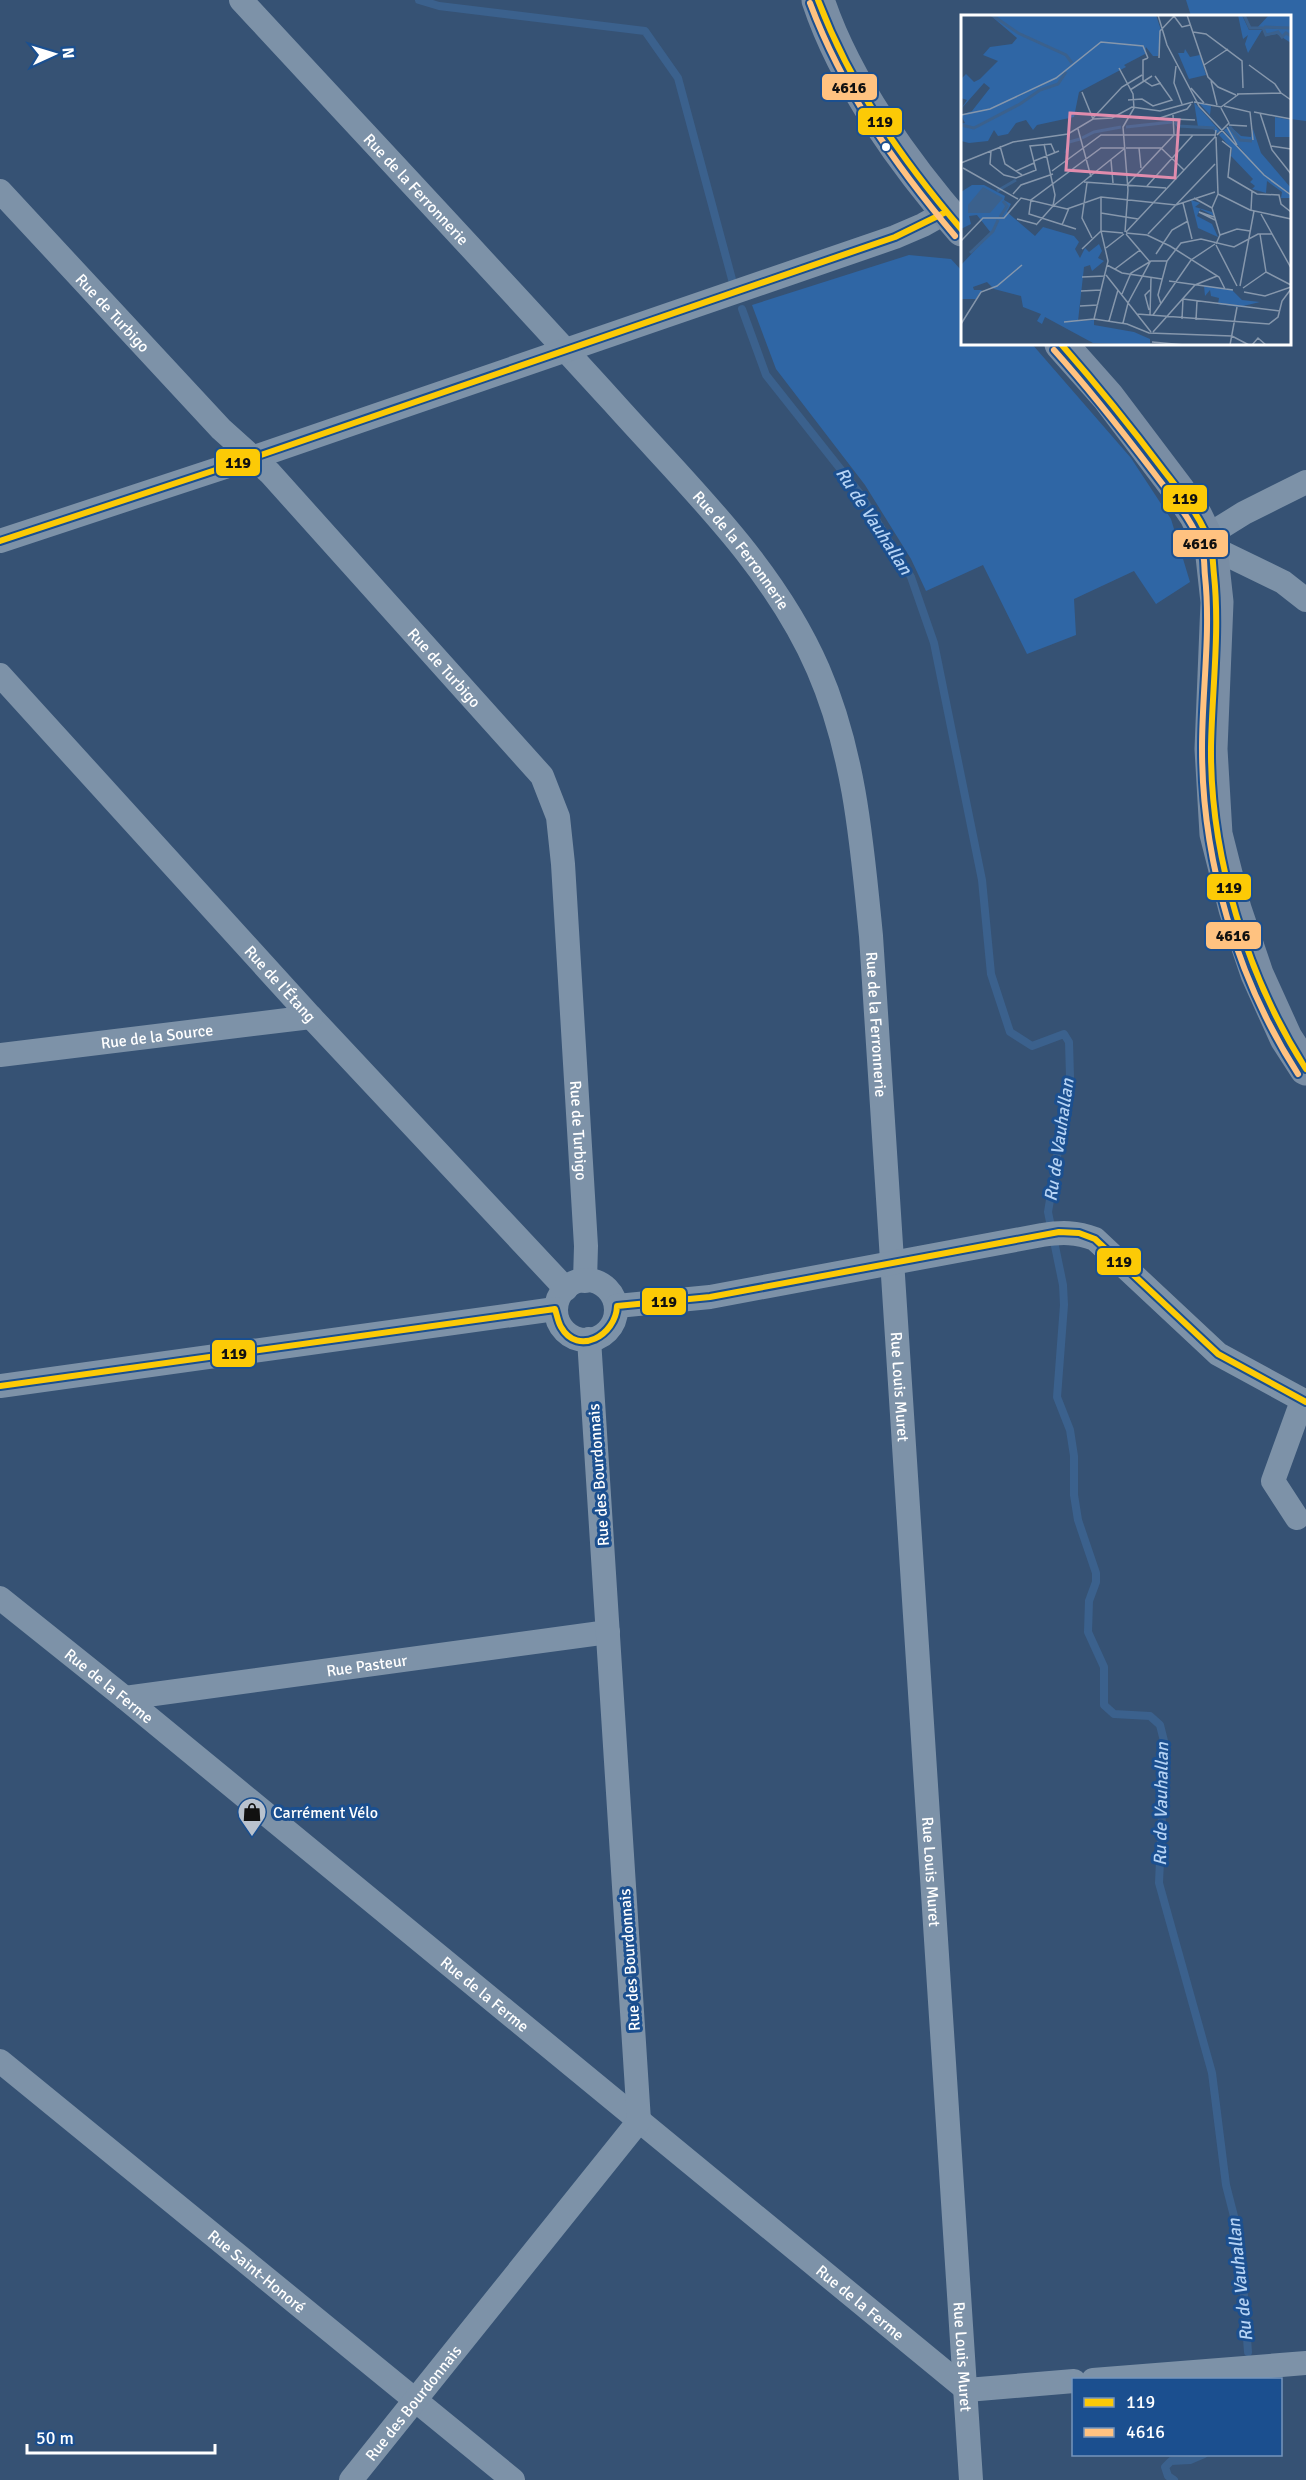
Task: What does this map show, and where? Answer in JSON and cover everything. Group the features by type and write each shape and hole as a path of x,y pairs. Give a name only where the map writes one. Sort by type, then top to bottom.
{"main road":[{"path":"818,0 858,90 914,171 954,221"},
{"path":"1062,345 1108,398 1172,482 1209,541 1217,602 1211,749 1216,834 1235,909 1257,974 1286,1038 1306,1070"}],"street":[{"name":"Rue de la Ferronnerie","path":"241,0 564,349 739,543 782,601 818,668 842,736 856,796 861,836 871,936 892,1264"},
{"name":"Rue de Turbigo","path":"0,190 220,429 270,473 542,776 558,817 563,864 585,1234 569,1293"},
{"path":"0,541 252,458 895,237 924,225 954,221"},
{"path":"1306,482 1244,513 1209,541 1283,582 1306,600"},
{"name":"Rue de l'Étang","path":"0,675 311,1017 569,1293"},
{"name":"Rue de la Source","path":"0,1055 311,1017"},
{"path":"617,1306 710,1297 1051,1234 1079,1233 1095,1239 1218,1354 1304,1402 1273,1481 1297,1518"},
{"name":"Rue Louis Muret","path":"892,1264 967,2390 971,2480"},
{"path":"0,1386 569,1293 594,1281 609,1290 617,1306 616,1317 607,1333 599,1338 580,1341 565,1333 559,1326 569,1293"},
{"name":"Rue des Bourdonnais","path":"351,2480 639,2121 589,1340"},
{"name":"Rue de la Ferme","path":"0,1598 125,1698 967,2390"},
{"name":"Rue Pasteur","path":"125,1698 608,1632"},
{"name":"Rue Saint-Honoré","path":"0,2061 513,2480"},
{"path":"1106,2378 1306,2363"},
{"path":"967,2390 1072,2381"}],"shaded area":[{"path":"1186,0 1306,0 1306,121 1291,119 1291,15 1191,15"},
{"path":"909,255 951,259 961,270 961,345 1033,345 1131,458 1171,519 1190,582 1156,604 1134,571 1074,599 1076,635 1027,654 983,565 926,591 911,559 865,485 776,369 752,305"}],"waterway":[{"name":"Ru de Vauhallan","path":"419,0 439,6 645,31 678,78 733,283"},
{"name":"Ru de Vauhallan","path":"742,309 766,375 861,495 911,577 934,643 982,880 991,974 1010,1032 1032,1046 1064,1034 1069,1042 1070,1077 1048,1212 1063,1285 1064,1305 1057,1397 1070,1430 1078,1520 1096,1573 1096,1582 1089,1601 1088,1632 1104,1667 1104,1705 1114,1714 1150,1716 1160,1725 1165,1745 1159,1883 1212,2073 1226,2185 1236,2224 1248,2352"},
{"name":"Ru de Vauhallan","path":"1174,2480 1168,2476 1165,2467 1171,2461 1190,2460 1199,2456"}],"transit line":[{"name":"119","path":"818,0 831,32 862,93 919,177 961,229"},
{"name":"4616","path":"810,3 838,67 872,126 955,236"},
{"name":"119","path":"0,541 252,458 895,237 946,212"},
{"name":"119","path":"1062,345 1114,406 1178,488 1198,517 1208,538 1216,596 1211,747 1212,788 1217,830 1225,873 1250,955 1266,995 1306,1069"},
{"name":"4616","path":"1054,350 1175,500 1194,529 1202,549 1207,597 1202,748 1208,833 1216,876 1241,959 1257,999 1298,1074"},
{"name":"119","path":"0,1386 555,1309 560,1325 568,1336 586,1341 595,1339 610,1326 617,1306 710,1297 1059,1232 1079,1233 1095,1239 1218,1354 1306,1402"}],"place":[{"name":"Carrément Vélo","path":"252,1838"}]}
